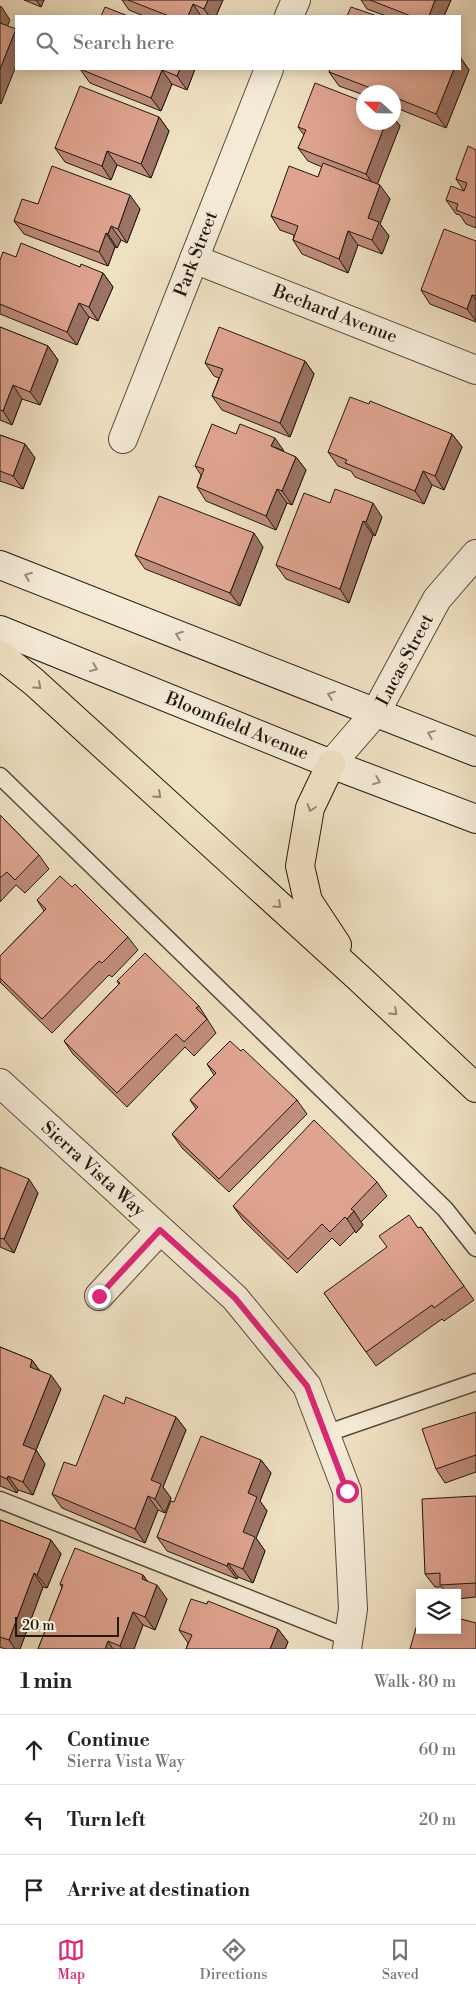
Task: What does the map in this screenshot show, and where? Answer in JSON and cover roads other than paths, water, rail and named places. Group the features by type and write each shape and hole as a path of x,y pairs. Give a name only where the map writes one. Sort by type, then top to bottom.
{"highway":[{"path":"0,655 34,682 359,978 476,1088"},
{"path":"331,764 310,808 300,866 308,900 359,978"}],"street":[{"path":"290,15 296,0"},
{"name":"Park Street","path":"123,438 269,70"},
{"name":"Bechard Avenue","path":"194,259 476,370"},
{"name":"Lucas Street","path":"331,764 376,712 437,599 472,564"},
{"path":"0,565 476,752"},
{"name":"Bloomfield Avenue","path":"0,630 331,764 476,819"},
{"name":"Sierra Vista Way","path":"0,1083 235,1298 307,1386 347,1491 353,1609 348,1643"},
{"path":"99,1296 160,1230"}],"lane":[{"path":"0,776 445,1209 476,1248"},
{"path":"325,1434 476,1382"},
{"path":"0,1500 348,1643"}]}
